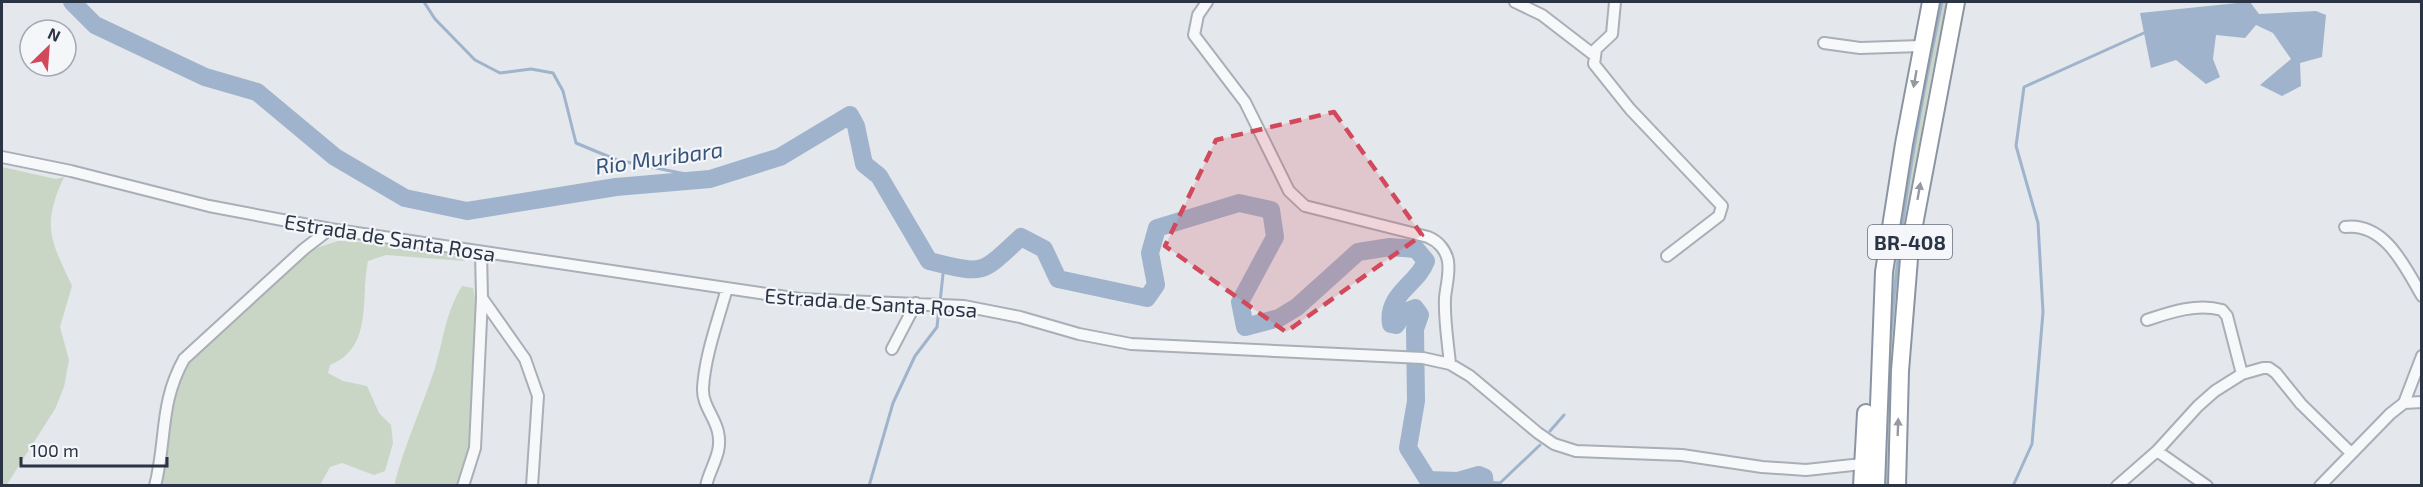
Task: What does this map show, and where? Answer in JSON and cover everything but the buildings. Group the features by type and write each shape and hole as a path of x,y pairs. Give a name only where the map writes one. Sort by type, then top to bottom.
{"highway":[{"name":"BR-408","path":"1876,486 1884,272 1921,46 1931,2"},
{"name":"BR-408","path":"1897,486 1900,371 1910,246 1956,2"},
{"path":"1862,486 1882,226 1890,178 1904,144"}],"street":[{"path":"1207,2 1198,15 1194,35 1245,102 1289,191 1296,200 1305,206 1437,240 1448,259 1449,279 1445,297 1450,364"},
{"path":"1515,2 1542,15 1594,55"},
{"path":"1616,2 1612,34 1594,55 1594,64 1602,76 1722,206 1719,216 1666,256"},
{"path":"1824,43 1860,48 1921,46"},
{"name":"Estrada de Santa Rosa","path":"2,157 71,171 209,206 330,229 800,299 946,305 1020,317 1079,334 1131,344 1423,358 1450,364 1470,376 1538,433 1565,448 1600,454 1682,455 1762,467 1806,470 1862,464"},
{"path":"2345,227 2367,228 2383,239 2403,262 2421,296"},
{"path":"156,486 164,412 172,380 184,359 290,261 330,229"},
{"path":"463,486 475,448 482,298 481,252"},
{"path":"706,486 719,452 718,431 705,405 702,390 707,362 727,288"},
{"path":"482,298 525,359 533,377 538,396 538,427 532,486"},
{"path":"892,349 916,303"},
{"path":"2147,320 2176,310 2200,308 2222,310 2227,316 2242,374"},
{"path":"2320,486 2350,452 2404,403 2421,356"},
{"path":"2117,486 2157,451 2198,406 2242,374 2263,368 2277,373 2301,404 2350,452"},
{"path":"2404,403 2421,402"},
{"path":"2157,451 2207,486"}],"highlighted area":[{"path":"1334,112 1422,235 1286,332 1165,246 1216,140"}],"green space":[{"path":"1937,2 1947,2 1913,182 1893,363 1889,485 1880,486 1893,267 1900,205"},
{"path":"2,167 56,179 64,177 53,209 51,233 72,286 60,327 69,360 64,387 55,409 6,486 2,485"},
{"path":"338,241 424,249 465,261 386,255 368,261 359,334 344,357 330,365 328,373 343,381 367,386 379,413 391,425 393,443 385,471 374,475 342,463 330,467 320,485 162,486 171,405 185,367 307,251"},
{"path":"462,286 473,288 477,307 472,443 460,485 394,486 435,368 448,316"}],"water":[{"path":"2250,2 2259,14 2316,11 2326,15 2322,57 2300,63 2301,86 2282,96 2260,85 2291,59 2273,33 2256,25 2245,38 2216,35 2213,59 2220,77 2206,84 2176,60 2151,68 2140,13"}],"waterway":[{"name":"Rio Muribara","path":"72,2 95,25 205,77 257,92 335,157 405,198 467,211 616,187 710,179 780,157 850,115 856,126 864,164 879,176 929,261 961,268 980,268 997,259 1021,237 1044,249 1058,279 1147,298 1156,285 1150,253 1157,228 1239,203 1271,210 1275,237 1240,302 1245,327 1279,318 1297,307 1358,252 1390,247 1416,249 1426,261 1398,297 1391,314 1391,324 1396,325 1405,312 1415,308 1420,315 1415,329 1416,401 1408,448 1428,480 1458,481 1479,475 1484,477 1485,486"},
{"path":"424,2 435,19 475,60 500,73 531,69 553,73 563,91 576,143 617,160 710,179"},
{"path":"1889,361 1902,225 1924,91 1942,2"},
{"path":"2013,486 2032,444 2043,312 2038,223 2016,146 2024,87 2146,32"},
{"path":"940,302 944,265"},
{"path":"869,486 893,403 915,356 937,327 939,308"},
{"path":"1550,431 1564,415"},
{"path":"1486,482 1500,483 1540,445"},
{"path":"1885,460 1885,486"}]}
